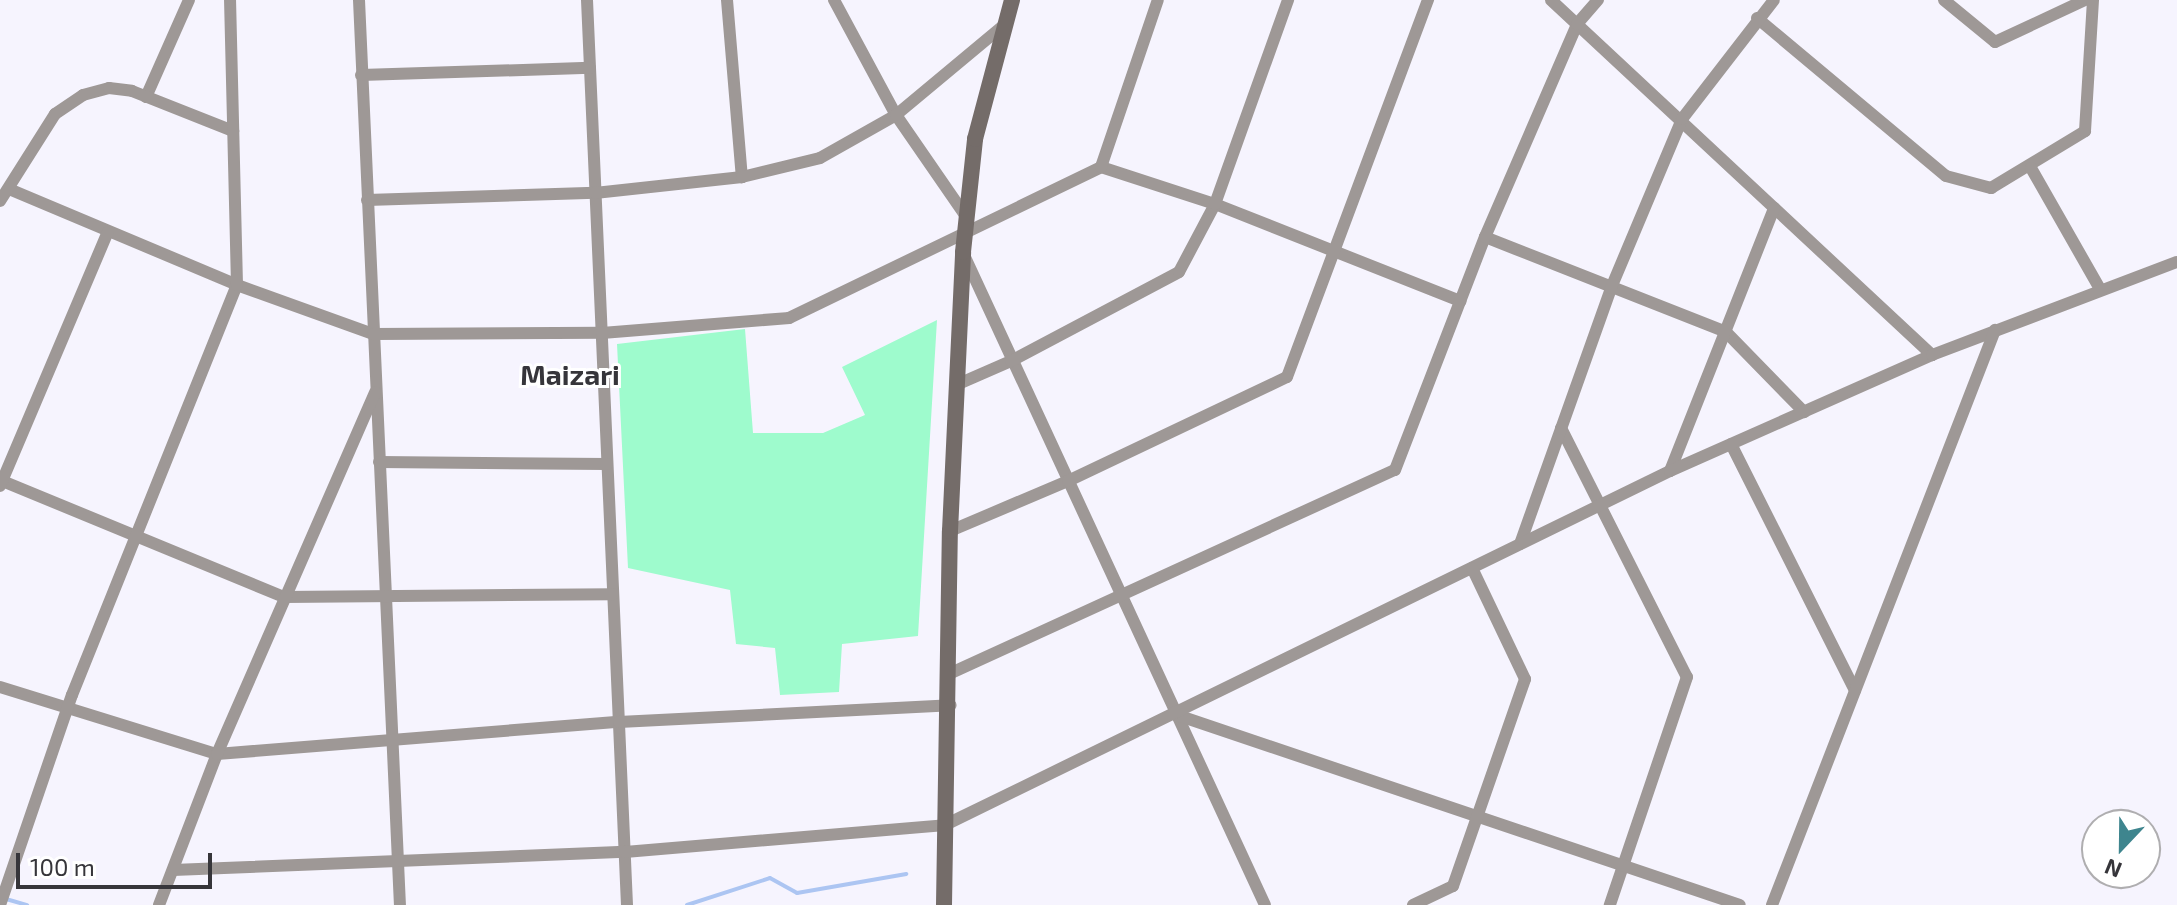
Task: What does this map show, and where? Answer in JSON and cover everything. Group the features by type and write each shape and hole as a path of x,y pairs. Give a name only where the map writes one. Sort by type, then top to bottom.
{"main road":[{"path":"944,905 951,705 950,531 965,235 975,139 1012,0"}],"street":[{"path":"146,97 189,0"},
{"path":"3,903 68,706 237,285 230,0"},
{"path":"359,0 400,905"},
{"path":"587,0 627,905"},
{"path":"727,0 742,177"},
{"path":"834,0 965,235 1011,361 1265,905"},
{"path":"1101,167 1158,0"},
{"path":"956,385 1011,361 1179,272 1215,204 1288,0"},
{"path":"950,531 1068,481 1287,377 1428,0"},
{"path":"1551,0 1932,355"},
{"path":"951,673 1395,470 1485,237 1577,24 1598,0"},
{"path":"1520,544 1611,288 1682,119 1757,18 1774,0"},
{"path":"1944,0 1995,42 2085,0"},
{"path":"1757,18 1946,176 1991,188 2031,168 2085,131 2093,0"},
{"path":"367,200 595,193 742,177 820,158 896,115 1004,25"},
{"path":"361,75 590,68"},
{"path":"0,201 55,114 83,95 109,88 146,97 233,131"},
{"path":"9,189 237,285 373,334 602,333 789,318 1101,167 1215,204 1460,301"},
{"path":"2031,168 2100,289"},
{"path":"1670,471 1774,208"},
{"path":"108,232 1,482 284,597 386,600 613,594"},
{"path":"1485,237 1726,332 1804,412"},
{"path":"173,870 625,852 945,825 1670,471 1932,355 2177,262"},
{"path":"1772,905 1995,330"},
{"path":"159,905 217,754 376,389"},
{"path":"1561,428 1687,677 1610,905"},
{"path":"1731,444 1855,691"},
{"path":"379,462 607,464"},
{"path":"1413,905 1453,886 1525,679 1472,568"},
{"path":"0,687 217,754 392,744 619,722 951,705"},
{"path":"1174,714 1740,905"}],"green space":[{"path":"937,320 918,636 842,644 839,692 780,695 775,648 736,644 730,590 628,568 617,344 745,329 753,433 823,433 865,415 842,367"}],"waterway":[{"path":"687,905 770,878 797,893 906,874"},
{"path":"6,899 27,905"}],"district":[{"name":"Maizari","path":"570,374"}]}
